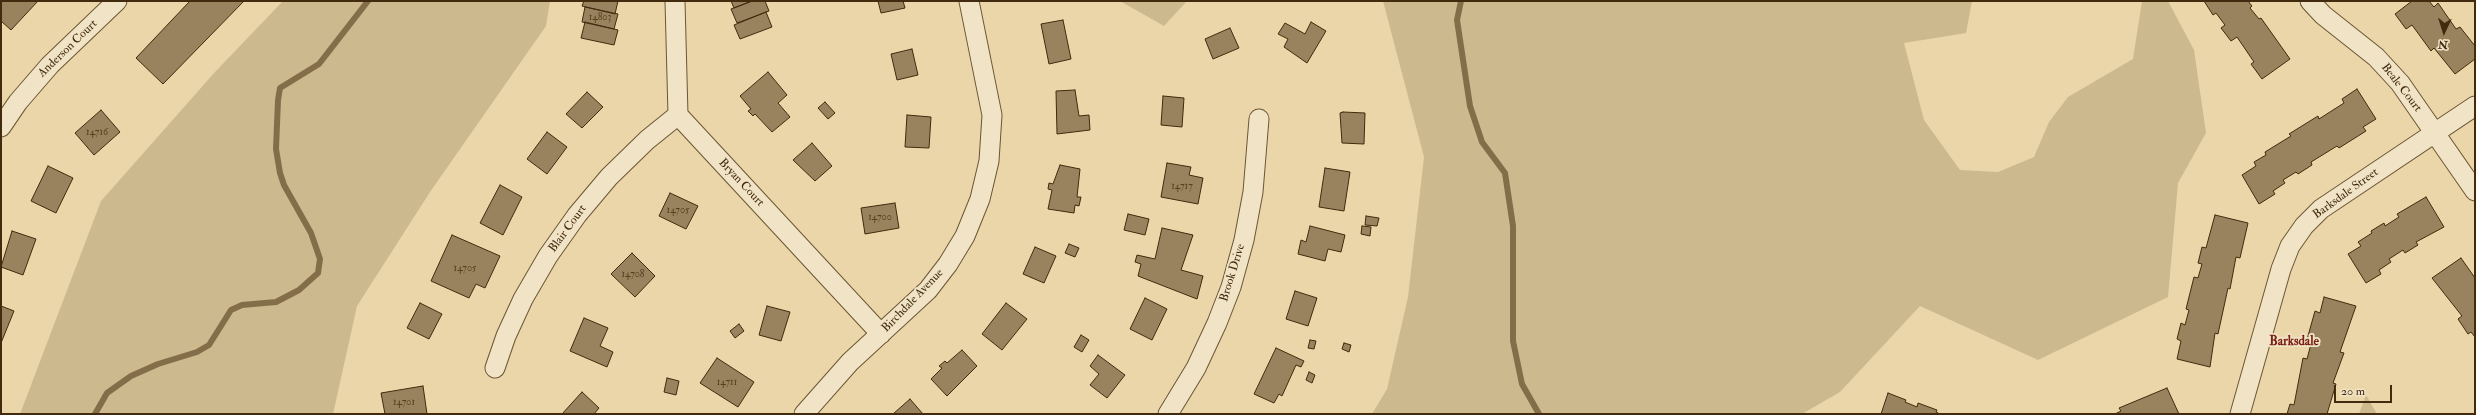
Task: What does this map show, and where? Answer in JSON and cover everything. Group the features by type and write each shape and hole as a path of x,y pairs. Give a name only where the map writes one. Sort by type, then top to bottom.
{"street":[{"name":"Anderson Court","path":"1,127 21,99 50,65 117,1"},
{"path":"675,1 678,115"},
{"name":"Birchdale Avenue","path":"804,414 850,362 928,290 948,264 965,236 980,199 989,161 992,115 969,1"},
{"name":"Beale Court","path":"2310,1 2323,15 2376,57 2400,83 2475,191"},
{"name":"Barksdale Street","path":"2240,414 2281,268 2290,246 2304,226 2321,209 2475,106"},
{"name":"Bryan Court","path":"678,115 881,334"},
{"name":"Blair Court","path":"495,368 506,336 523,300 548,256 577,215 620,167 647,140 678,115"},
{"name":"Brook Drive","path":"1168,414 1196,368 1217,324 1230,287 1244,240 1252,192 1259,119"}],"shaded area":[{"path":"283,1 550,1 546,26 430,192 357,306 333,414 20,414 101,201 215,72"},
{"path":"1120,1 1187,1 1164,26"},
{"path":"1383,1 1972,1 1966,33 1904,43 1924,120 1960,170 1998,172 2034,157 2049,122 2068,97 2133,59 2142,1 2168,1 2194,50 2206,133 2178,183 2168,297 2038,360 1920,306 1840,392 1802,414 1372,414 1387,389 1408,297 1424,157"},
{"path":"2366,395 2377,414 2359,414"}],"building":[{"path":"1,1 38,1 11,30 1,21"},
{"path":"190,1 244,1 163,84 136,58"},
{"path":"584,1 618,1 615,14 582,6"},
{"path":"731,1 752,1 734,8"},
{"path":"752,1 765,1 769,11 737,23 731,9"},
{"path":"878,1 903,1 905,8 881,13"},
{"path":"2204,1 2248,1 2252,6 2250,8 2259,19 2261,18 2290,59 2262,79 2251,64 2254,62 2237,37 2231,41 2221,28 2225,25 2216,13 2213,15"},
{"path":"2412,1 2429,1 2434,7 2438,3 2456,29 2460,27 2475,46 2475,59 2455,74 2434,48 2431,51 2412,25 2406,29 2395,14"},
{"path":"585,7 618,14 614,29 582,22"},
{"path":"766,12 772,27 740,39 734,25"},
{"path":"1063,20 1071,59 1049,64 1041,24"},
{"path":"585,22 618,30 614,45 581,38"},
{"path":"1311,22 1326,31 1307,63 1284,47 1288,39 1278,34 1285,23 1305,34"},
{"path":"1230,28 1239,48 1213,59 1205,39"},
{"path":"912,49 918,75 897,80 891,54"},
{"path":"768,72 787,95 778,103 790,117 772,132 755,114 753,116 748,111 751,109 740,96"},
{"path":"2357,89 2376,119 2363,127 2366,131 2339,148 2337,146 2311,162 2312,165 2298,174 2296,172 2283,180 2285,183 2273,191 2275,194 2259,204 2242,175 2256,166 2254,162 2266,155 2265,152 2291,136 2289,134 2318,116 2319,119 2344,103 2342,99"},
{"path":"1075,90 1079,116 1089,115 1090,130 1057,134 1056,91"},
{"path":"587,92 603,107 582,128 566,114"},
{"path":"1163,96 1184,98 1182,127 1161,125"},
{"path":"825,102 835,113 828,119 818,108"},
{"path":"101,110 120,132 94,155 75,133"},
{"path":"1340,113 1365,113 1364,144 1342,143"},
{"path":"907,115 931,117 929,148 905,147"},
{"path":"547,132 567,147 547,174 527,159"},
{"path":"812,143 832,166 815,181 793,160"},
{"path":"1167,163 1191,167 1189,175 1203,178 1198,204 1161,197"},
{"path":"1060,165 1080,169 1077,197 1081,197 1079,206 1075,205 1074,213 1048,209 1052,190 1048,189 1049,183 1053,184"},
{"path":"48,166 73,178 56,213 31,201"},
{"path":"1325,168 1350,172 1344,211 1319,207"},
{"path":"500,185 522,197 503,235 480,223"},
{"path":"670,193 698,206 686,229 659,216"},
{"path":"2426,197 2444,227 2416,242 2418,245 2405,253 2403,250 2389,259 2391,262 2379,270 2381,274 2366,283 2348,254 2361,246 2358,242 2372,233 2371,231 2384,223 2385,226 2399,217 2397,214"},
{"path":"895,203 899,228 865,234 861,208"},
{"path":"1128,214 1149,219 1145,235 1124,230"},
{"path":"2215,215 2248,223 2240,258 2236,257 2230,289 2228,288 2218,334 2215,333 2210,367 2177,359 2181,341 2177,339 2181,323 2185,325 2189,310 2186,309 2194,277 2198,278 2202,264 2198,263 2202,247 2206,248"},
{"path":"1366,216 1379,218 1377,226 1365,225"},
{"path":"1310,226 1345,235 1341,252 1328,249 1325,261 1298,254 1301,240 1306,242"},
{"path":"1362,226 1371,227 1370,236 1361,234"},
{"path":"1162,228 1193,235 1181,270 1203,276 1197,299 1138,276 1141,264 1135,262 1137,255 1155,259"},
{"path":"12,231 36,239 23,275 1,267"},
{"path":"452,235 500,256 485,288 476,284 469,298 431,281"},
{"path":"1069,244 1079,248 1075,257 1065,253"},
{"path":"1035,247 1056,256 1044,283 1023,274"},
{"path":"632,253 655,276 635,297 611,274"},
{"path":"2461,258 2475,278 2475,337 2471,332 2468,334 2458,319 2462,316 2432,278"},
{"path":"1295,291 1317,298 1308,326 1286,319"},
{"path":"2324,297 2356,306 2340,352 2344,353 2333,383 2336,384 2327,414 2287,414 2290,404 2294,405 2303,358 2307,359 2311,344 2306,343 2315,311 2320,313"},
{"path":"1145,298 1167,309 1152,340 1130,329"},
{"path":"420,303 442,314 429,339 407,328"},
{"path":"1006,303 1027,319 1002,350 982,334"},
{"path":"1,306 14,311 1,343"},
{"path":"767,306 790,312 781,341 759,335"},
{"path":"584,318 608,328 600,346 613,352 607,367 570,351"},
{"path":"739,324 744,331 735,338 730,331"},
{"path":"1081,335 1089,340 1082,352 1074,347"},
{"path":"1310,340 1316,341 1314,349 1308,348"},
{"path":"1344,343 1351,345 1349,352 1342,349"},
{"path":"1276,348 1304,361 1301,367 1296,365 1282,396 1279,394 1274,403 1254,394"},
{"path":"962,350 977,366 947,396 931,379 942,368 939,366 945,361 947,363"},
{"path":"1098,355 1125,375 1107,398 1090,385 1099,374 1090,366"},
{"path":"717,358 754,382 738,407 700,383"},
{"path":"1309,372 1315,375 1312,383 1306,380"},
{"path":"667,378 679,381 676,395 664,392"},
{"path":"423,386 427,414 385,414 381,393"},
{"path":"2167,388 2179,414 2115,414 2121,411 2119,408"},
{"path":"582,392 599,408 594,414 562,414"},
{"path":"1888,393 1906,400 1905,402 1917,407 1918,403 1937,410 1936,412 1940,414 1881,414"},
{"path":"910,399 923,414 893,414"}],"waterway":[{"path":"95,414 107,393 131,376 158,364 197,352 209,345 231,310 242,305 276,302 299,290 318,273 320,259 311,233 284,185 280,173 276,149 278,100 280,88 319,64 368,1"},
{"path":"1461,1 1457,20 1470,106 1482,142 1505,173 1513,226 1513,341 1522,384 1539,414"}],"district":[{"name":"Barksdale","path":"2294,342"}]}
